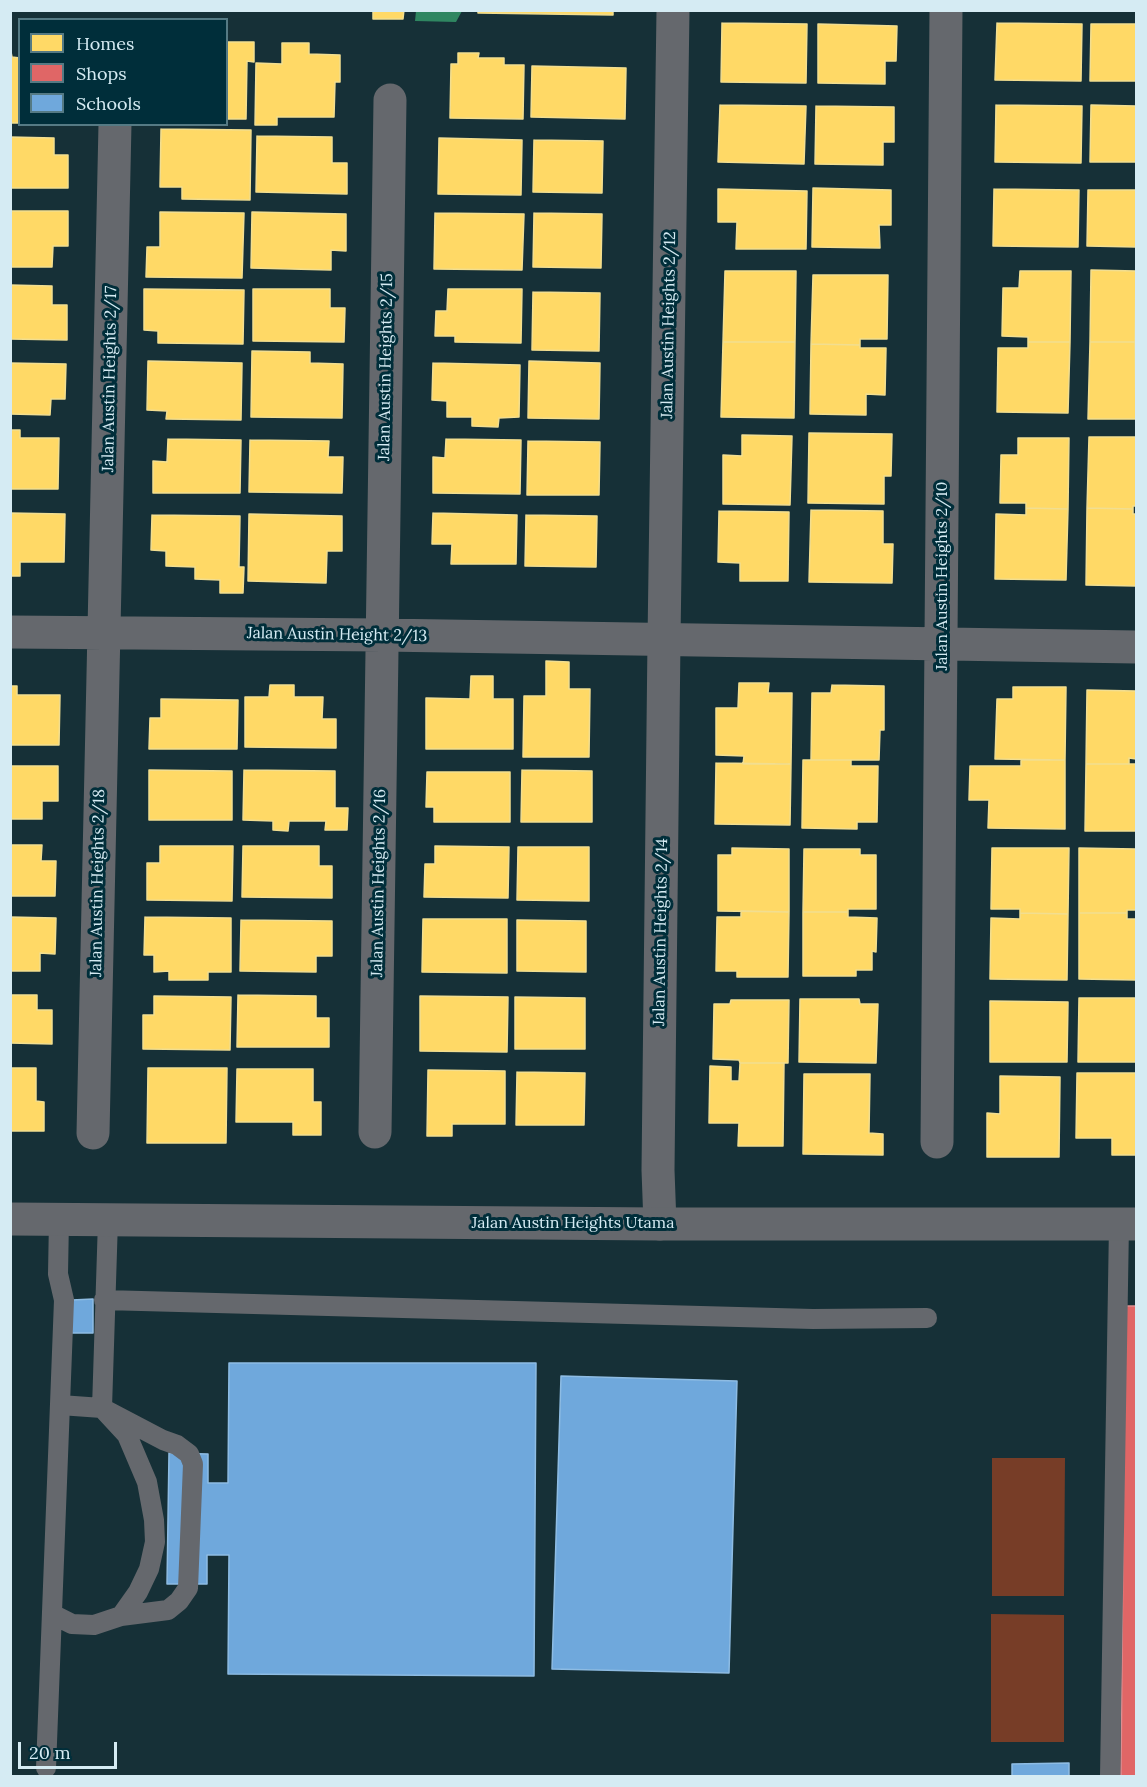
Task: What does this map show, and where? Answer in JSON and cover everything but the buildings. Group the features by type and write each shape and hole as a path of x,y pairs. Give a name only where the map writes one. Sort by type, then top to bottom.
{"street":[{"name":"Jalan Austin Heights 2/12","path":"664,639 673,10"},
{"name":"Jalan Austin Heights 2/10","path":"937,1142 946,10"},
{"name":"Jalan Austin Heights 2/15","path":"382,635 390,100"},
{"name":"Jalan Austin Heights 2/17","path":"104,633 115,126"},
{"name":"Jalan Austin Height 2/13","path":"10,632 382,635 1137,647"},
{"name":"Jalan Austin Heights 2/18","path":"93,1134 104,633"},
{"name":"Jalan Austin Heights 2/16","path":"375,1132 382,635"},
{"name":"Jalan Austin Heights 2/14","path":"660,1224 658,1170 664,639"},
{"name":"Jalan Austin Heights Utama","path":"10,1219 660,1224 1128,1224"}],"lane":[{"path":"46,1768 64,1300 58,1274 59,1219"},
{"path":"108,1220 102,1408 127,1435 147,1482 154,1520 154,1542 149,1569 138,1592 121,1616"},
{"path":"1110,1776 1128,1224"},
{"path":"104,1300 813,1319 927,1318"},
{"path":"52,1614 72,1624 94,1625 121,1616 168,1611 179,1601 188,1588 193,1464 189,1454 177,1445 102,1408 60,1405"}],"shaded area":[{"path":"416,10 462,11 456,22 415,21"},
{"path":"992,1458 1065,1458 1064,1596 992,1596"},
{"path":"991,1614 1064,1615 1064,1742 991,1742"}]}
